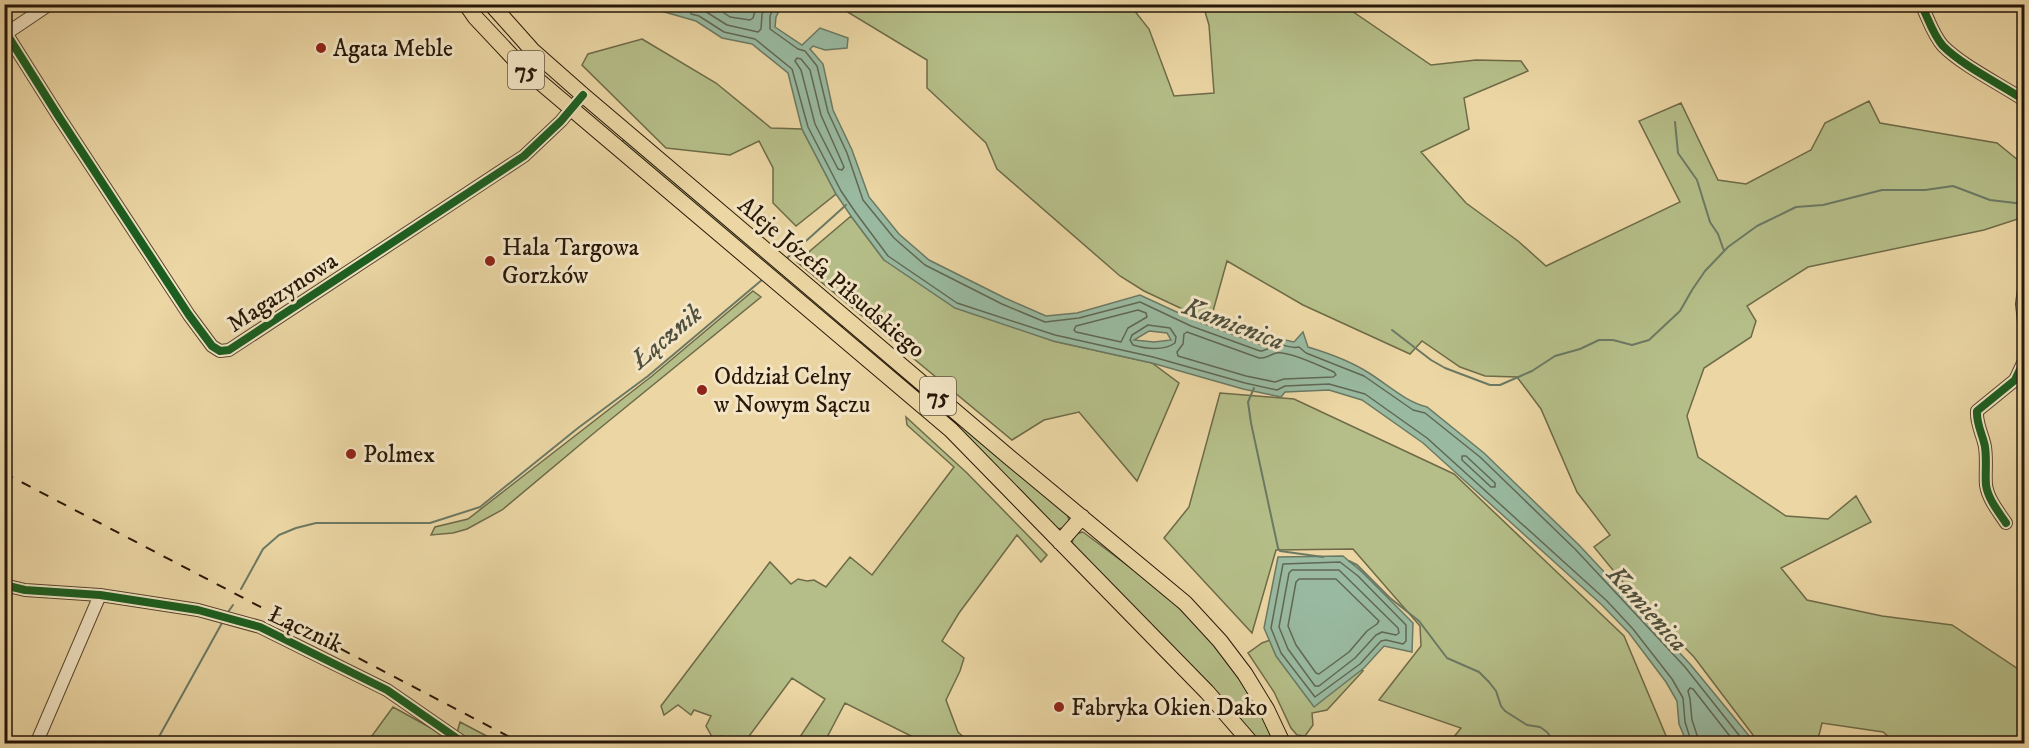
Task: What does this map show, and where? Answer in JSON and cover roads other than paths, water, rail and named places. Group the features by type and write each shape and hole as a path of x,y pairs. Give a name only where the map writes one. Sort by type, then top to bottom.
{"main road":[{"name":"Aleje Józefa Piłsudskiego","path":"465,4 520,65 951,430 1207,693 1252,744"},
{"name":"Aleje Józefa Piłsudskiego","path":"492,4 532,51 1185,603 1220,641 1256,692 1283,744"},
{"path":"610,142 622,128"},
{"path":"1060,542 1082,517"}],"street":[{"path":"5,34 50,4"},
{"path":"1921,4 1943,46 2025,100"},
{"name":"Magazynowa","path":"5,34 189,315 212,346 220,351 229,351 524,156 572,110 583,95"},
{"path":"2025,289 2022,304 2025,322"},
{"path":"2006,523 1989,495 1986,485 1987,459 1978,428 1977,411 2015,380 2025,361"},
{"name":"Łącznik","path":"4,585 25,590 100,596 198,610 260,627 387,690 465,744"},
{"path":"36,744 100,596"}],"water":[{"path":"640,5 685,9 684,5 782,5 776,17 775,27 802,45 820,28 848,38 847,48 825,50 813,46 810,49 823,64 833,110 852,150 869,197 899,234 929,260 1046,316 1077,313 1140,295 1194,320 1262,345 1276,338 1294,342 1303,332 1308,347 1355,365 1404,397 1427,407 1484,453 1579,545 1690,664 1755,743 1687,743 1679,724 1677,701 1666,682 1629,633 1602,605 1423,443 1362,400 1329,390 1285,392 1281,397 1243,389 1152,363 1053,341 955,308 884,260 836,194 802,129 788,73 752,44 722,38 696,21","holes":["1149,331 1167,333 1171,340 1154,342 1134,340"]},
{"path":"1343,556 1413,623 1412,652 1384,646 1364,668 1314,707 1276,656 1264,628 1278,557"}],"waterway":[{"path":"1675,122 1678,153 1697,180 1710,222 1718,234 1724,251"},
{"path":"1392,330 1445,368 1490,385 1500,385 1532,371 1555,356 1580,349 1599,340 1613,340 1632,345 1649,340 1680,311 1705,271 1728,247 1757,226 1796,207 1823,205 1882,190 1925,190 1953,186 1990,200 2024,204"},
{"name":"Łącznik","path":"786,259 846,205"},
{"name":"Łącznik","path":"241,589 263,549 279,535 296,528 316,523 430,523 480,507 578,428 648,376 763,279"},
{"path":"1254,388 1248,402 1251,423 1278,548 1280,551 1323,557"},
{"path":"1349,561 1357,565 1390,598 1419,621 1447,658 1479,672 1496,691 1505,711 1527,725 1540,727 1556,744"},
{"name":"Łącznik","path":"228,612 233,605"},
{"name":"Łącznik","path":"155,744 222,623"}],"railway":[{"path":"4,473 523,744"}],"place":[{"name":"Agata Meble","path":"321,48"},
{"name":"Hala Targowa Gorzków","path":"490,261"},
{"name":"Oddział Celny w Nowym Sączu","path":"702,390"},
{"name":"Polmex","path":"351,454"},
{"name":"Fabryka Okien Dako","path":"1059,707"}],"water label":[{"name":"Kamienica","path":"1234,323"},
{"name":"Kamienica","path":"1648,608"}]}
